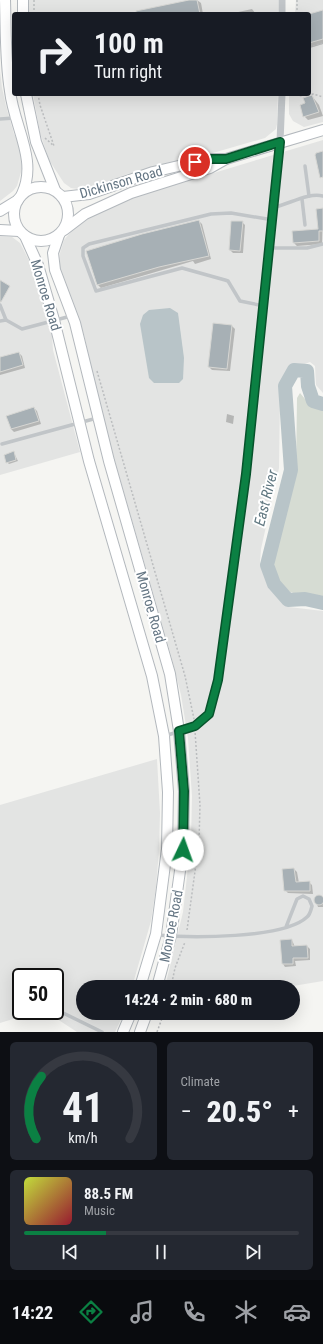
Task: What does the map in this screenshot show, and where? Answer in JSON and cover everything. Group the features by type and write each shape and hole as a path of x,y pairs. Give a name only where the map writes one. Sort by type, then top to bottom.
{"main road":[{"path":"5,0 8,72 15,118 29,167 27,184 20,197 14,215 22,234"},
{"path":"23,0 23,12"},
{"path":"0,230 22,234 39,242 53,239 62,232 68,222 69,213 67,204 59,194 36,142 26,96"},
{"name":"Dickinson Road","path":"62,232 81,216 112,200 163,182 210,168 226,159 323,130"},
{"name":"Dickinson Road","path":"59,194 89,194 153,172 208,159 226,159"},
{"path":"0,211 38,187 59,194"},
{"name":"Monroe Road","path":"62,232 53,252 53,262 57,279 72,316 109,461 170,674 179,731 184,824 180,884 171,936 158,980"},
{"name":"Monroe Road","path":"22,234 38,265 54,320 80,423 152,676 164,736 169,824 164,882 156,934 142,980"},
{"path":"123,1032 128,1020"},
{"path":"140,1032 145,1020"}],"street":[{"path":"282,0 282,12"},
{"path":"280,142 282,96"}],"lane":[{"path":"0,119 15,118"},
{"path":"164,736 195,726 209,714 218,680 239,534 275,207 280,142"},
{"path":"305,166 309,196"},
{"path":"275,207 309,196 323,196"},
{"path":"302,199 305,225"},
{"path":"264,306 240,301 228,281 182,268 96,291 82,256 83,248 89,244 195,217 231,212 273,220"},
{"path":"270,248 307,248 323,244"},
{"path":"0,305 6,320"},
{"path":"0,321 6,320 22,329 72,316"},
{"path":"2,444 98,418"},
{"path":"156,934 204,938 266,931 286,927 308,917 312,906 309,899 303,896 297,899 286,927"},
{"path":"64,1013 102,1032"}],"path":[{"path":"34,0 34,12"},
{"path":"297,0 297,12"},
{"path":"311,46 323,43"},
{"path":"311,95 323,97"},
{"path":"38,96 54,146"},
{"path":"157,1032 161,1020"}],"shaded area":[{"path":"28,0 278,0 278,12 29,12"},
{"path":"296,0 323,0 323,122 304,127 293,121 289,114 289,96 311,96 311,12 295,12"},
{"path":"0,71 6,106 14,134 18,141 23,165 17,186 0,201"},
{"path":"33,96 278,96 276,129 265,138 192,159 127,174 93,188 71,188 64,183 49,160 40,133"},
{"path":"323,140 323,393 316,385 315,366 310,362 299,366 288,375 283,385 280,397 279,468 261,549 260,562 265,579 283,602 289,607 323,611 323,981 300,985 300,980 167,980 183,912 191,840 192,796 188,738 181,695 171,655 105,427 84,335 59,267 60,253 64,240 74,228 96,213 134,197"},
{"path":"0,236 12,237 20,243 35,272 45,303 52,336 53,350 80,452 0,475"},
{"path":"170,308 178,313 184,358 183,379 179,383 154,383 149,378 140,324 143,315 149,310"},
{"path":"300,393 310,405 323,409 323,596 302,595 286,590 277,579 275,569 274,557 296,470 297,398"},
{"path":"157,759 160,813 156,887 151,921 134,980 76,980 76,1020 121,1020 115,1032 77,1032 59,1020 64,1020 64,968 12,968 12,1019 0,1023 0,805"}],"building":[{"path":"189,0 197,0 200,12 136,12"},
{"path":"323,10 323,39 311,42 311,13"},
{"path":"311,95 319,112 303,117 300,105 305,103 303,98"},
{"path":"323,151 323,177 320,178 315,155 316,153"},
{"path":"323,208 323,231 319,231 319,241 293,243 292,231 318,229 316,209"},
{"path":"199,220 209,256 159,267 97,285 86,251 142,234"},
{"path":"231,221 243,221 240,251 229,250"},
{"path":"0,280 10,286 1,302 0,302"},
{"path":"213,323 232,325 227,369 208,367"},
{"path":"19,352 23,365 0,372 0,357"},
{"path":"34,407 39,421 11,429 6,416"},
{"path":"14,451 16,460 6,463 4,455"},
{"path":"294,868 296,882 310,881 310,891 284,891 282,869"},
{"path":"317,895 321,895 323,896 323,904 317,905 314,902 314,898"},
{"path":"292,939 292,946 307,945 308,958 293,958 293,964 282,964 280,940"}],"waterway":[{"name":"East River","path":"323,404 313,401 308,386 307,371 294,370 285,386 291,470 267,565 274,584 288,600 305,599 323,603"}],"route":[{"path":"183,850 184,791 179,731 195,726 209,714 218,680 246,474 275,207 280,142 226,159 208,159 195,162"}]}
